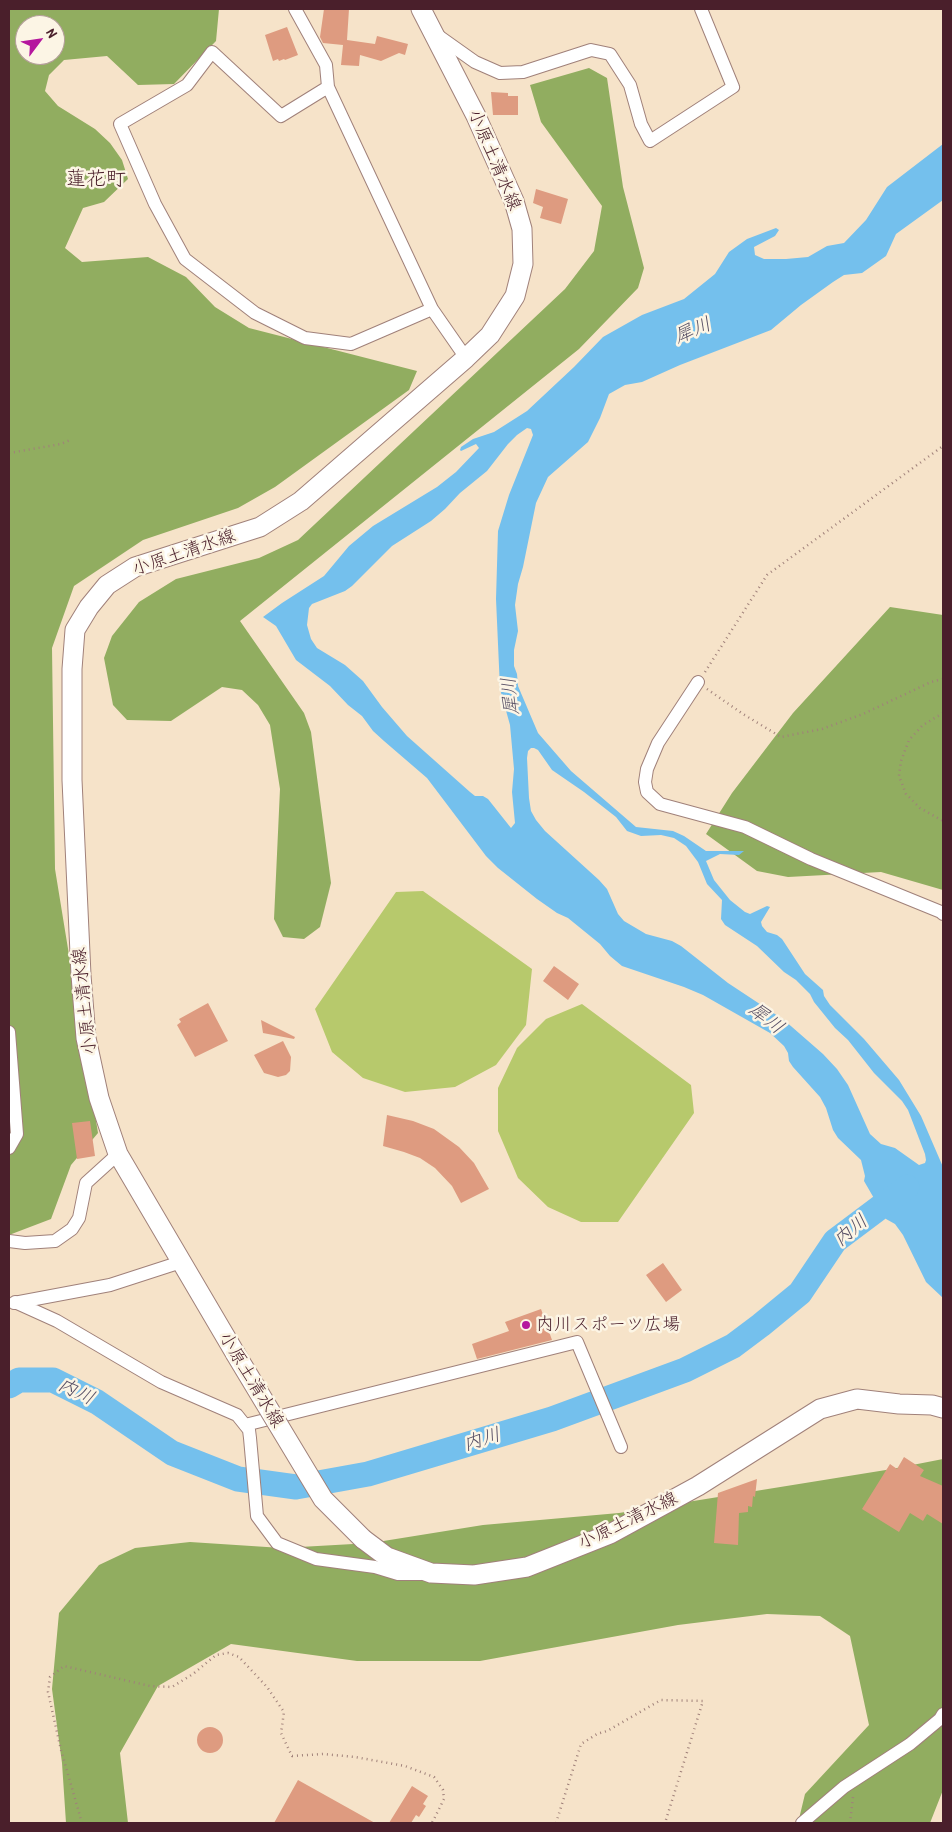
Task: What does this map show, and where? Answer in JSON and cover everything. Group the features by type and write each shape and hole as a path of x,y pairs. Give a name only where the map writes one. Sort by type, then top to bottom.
{"main road":[{"name":"小原土清水線","path":"421,9 476,116 514,201 522,229 522,264 515,296 490,335 466,358 301,501 260,527 135,567 106,585 89,607 75,630 72,668 72,780 81,975 86,1038 99,1098 118,1154 323,1499 363,1539 387,1557 431,1573 474,1575 527,1567 610,1534 698,1486 820,1409 857,1398 899,1404 932,1404 943,1408"}],"street":[{"path":"295,9 326,65 328,87 432,309 466,358"},
{"path":"431,30 475,62 500,73 523,72 590,50 610,54 630,85 641,124 650,140 733,87 701,9"},
{"path":"328,87 281,116 212,52 187,85 120,124 155,204 185,260 255,313 305,338 351,344 432,309"},
{"path":"698,682 658,743 647,769 645,782 647,792 660,804 745,827 811,859 943,914"},
{"path":"9,1032 16,1134 9,1148"},
{"path":"9,1240 25,1242 55,1241 72,1229 79,1218 86,1183 118,1154"},
{"path":"12,1303 110,1285 181,1262"},
{"path":"12,1303 57,1322 161,1382 238,1415 249,1430 257,1516 277,1543 316,1559 375,1567 398,1574 431,1573"},
{"path":"245,1425 577,1342 621,1447"},
{"path":"802,1823 844,1787 910,1744 940,1719 943,1714"}],"path":[{"path":"9,453 61,444 70,440"},
{"path":"943,446 767,575 698,682 743,714 782,737 822,729 863,714 931,682 943,679"},
{"path":"943,713 923,725 909,740 901,761 899,776 906,794 920,808 943,821"},
{"path":"82,1823 61,1750 48,1692 50,1677 64,1666 150,1686 172,1687 193,1674 216,1655 228,1653 239,1657 267,1687 284,1712 281,1734 292,1756 323,1754 355,1757 405,1766 434,1777 443,1790 444,1799 432,1823"},
{"path":"556,1823 581,1744 661,1700 703,1701 666,1823"},
{"path":"850,1823 855,1780"}],"green space":[{"path":"9,9 219,9 216,41 174,84 138,85 107,56 65,60 65,15 15,15 15,65 59,65 49,75 45,91 58,106 95,129 110,143 122,160 128,179 104,202 83,208 65,248 82,262 148,257 186,277 215,307 249,328 417,371 409,390 275,487 238,508 143,540 74,586 52,648 55,869 98,1133 71,1165 51,1219 9,1235"},
{"path":"589,68 607,78 623,187 644,268 638,288 579,349 240,621 304,713 311,732 331,883 320,927 304,939 283,937 274,919 280,789 270,725 258,705 242,690 222,687 171,721 127,720 113,705 104,658 112,636 139,602 176,579 259,558 298,540 565,289 594,251 602,206 541,122 530,85"},
{"path":"890,607 943,615 943,890 881,872 788,877 757,871 706,834 732,793 793,713"},
{"path":"423,891 532,969 526,1025 496,1065 455,1087 405,1092 363,1078 332,1052 315,1009 396,892"},
{"path":"582,1004 691,1085 694,1113 618,1222 581,1222 548,1207 518,1178 498,1131 498,1088 517,1048 546,1019"},
{"path":"943,1459 943,1790 930,1823 798,1823 805,1794 869,1725 850,1636 820,1616 767,1614 678,1625 480,1661 357,1661 231,1644 158,1686 120,1753 128,1823 66,1823 62,1763 52,1689 59,1613 99,1565 135,1548 190,1542 282,1548 371,1543 483,1525 619,1513"}],"water":[{"name":"犀川","path":"943,144 943,200 896,234 886,256 862,273 844,275 833,282 771,330 680,365 642,382 625,385 609,394 588,442 548,477 536,503 515,605 518,631 514,650 514,666 518,686 538,733 571,771 636,827 673,831 706,851 744,851 739,855 720,854 706,861 714,880 730,900 745,912 750,914 767,906 770,907 761,922 762,926 767,932 777,935 782,939 805,974 823,990 824,996 830,1005 864,1039 899,1080 921,1116 943,1167 943,1298 926,1282 903,1235 895,1224 886,1219 864,1181 865,1176 861,1160 838,1138 820,1097 793,1067 784,1046 770,1033 703,995 622,966 600,944 568,918 537,899 498,868 486,856 427,778 373,731 362,716 348,705 330,686 296,660 276,626 263,617 324,576 349,546 373,526 437,487 456,472 479,448 476,444 461,451 461,447 473,439 494,432 527,411 603,337 642,315 684,299 715,274 729,252 747,239 776,228 779,230 775,236 754,247 755,255 764,259 808,257 827,246 844,243 866,220 887,187","holes":["527,428 531,429 533,435 509,495 498,531 496,599 500,689 510,725 514,769 512,792 515,823 511,828 488,799 483,796 475,796 407,736 363,681 345,665 317,648 311,639 307,625 309,608 312,604 345,591 352,586 392,546 431,521 445,509 460,493 487,471 508,444","531,748 538,750 552,770 616,817 627,831 641,836 661,835 674,838 686,846 698,862 707,884 722,900 721,919 725,925 757,946 784,972 796,980 810,994 814,1002 835,1028 848,1040 874,1073 902,1101 908,1110 925,1154 925,1163 919,1165 895,1148 881,1144 870,1134 848,1085 837,1069 823,1054 784,1020 728,983 681,946 672,941 646,934 624,921 618,914 607,889 545,831 531,811 527,758 528,751"]}],"building":[{"path":"324,9 349,9 347,40 375,44 377,36 408,44 405,55 399,53 381,61 360,55 359,66 341,65 343,45 323,43 320,37"},
{"path":"287,27 298,55 285,60 279,61 278,59 273,61 265,35"},
{"path":"491,92 508,93 508,96 518,96 518,115 493,115"},
{"path":"536,189 568,199 561,224 540,218 543,207 533,203"},
{"path":"554,966 579,984 568,1000 543,981"},
{"path":"208,1003 228,1041 195,1057 177,1025 181,1022 179,1019"},
{"path":"261,1020 295,1037 294,1039 263,1033"},
{"path":"283,1041 291,1057 290,1071 286,1075 278,1077 264,1073 254,1055"},
{"path":"387,1115 413,1121 434,1129 459,1147 474,1163 489,1189 461,1203 452,1186 435,1168 420,1158 383,1146"},
{"path":"90,1121 95,1156 77,1159 72,1123"},
{"path":"663,1263 682,1290 666,1302 646,1275"},
{"path":"541,1309 552,1340 477,1359 472,1344 509,1331 505,1322"},
{"path":"904,1457 924,1470 920,1476 943,1486 943,1524 927,1514 923,1521 910,1513 899,1532 862,1509 890,1464 897,1469"},
{"path":"757,1479 752,1507 748,1506 748,1512 739,1513 738,1545 714,1543 718,1493"},
{"path":"210,1727 219,1731 223,1740 219,1749 210,1753 201,1749 197,1740 201,1731"},
{"path":"298,1780 375,1823 274,1823"},
{"path":"412,1786 428,1796 423,1804 426,1806 419,1817 416,1815 411,1823 389,1823"}],"waterway":[{"name":"内川","path":"9,1386 19,1380 53,1380 97,1402 172,1453 238,1479 296,1487 368,1474 552,1419 685,1370 733,1346 800,1293 835,1241 907,1187"}],"place":[{"name":"内川スポーツ広場","path":"526,1325"}],"district":[{"name":"蓮花町","path":"96,180"}]}
